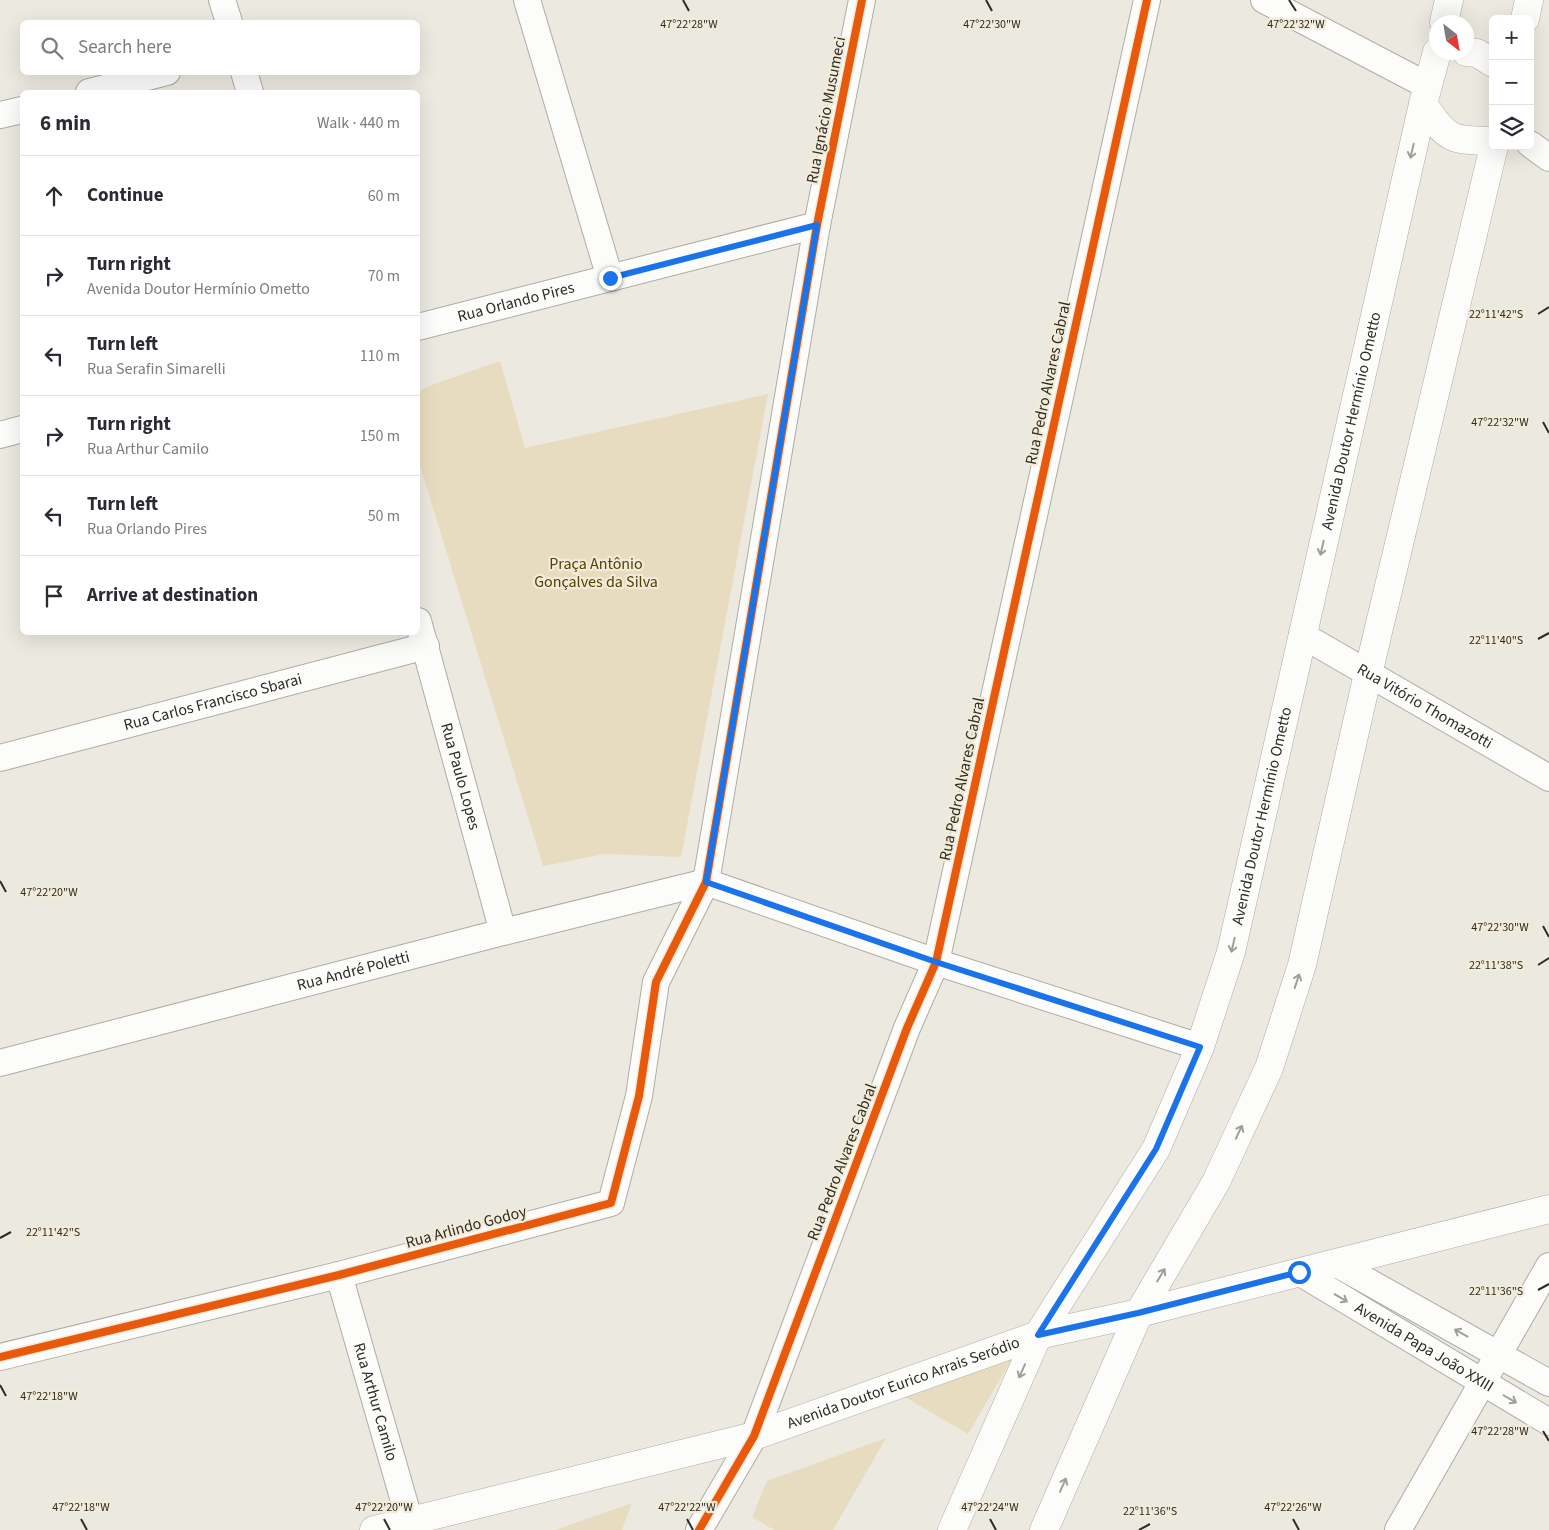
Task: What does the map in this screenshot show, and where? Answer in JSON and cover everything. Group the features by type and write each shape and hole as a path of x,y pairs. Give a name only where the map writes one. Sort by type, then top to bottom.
{"main road":[{"path":"1446,15 1449,0"},
{"path":"1526,15 1529,0"},
{"path":"1474,53 1489,60"},
{"path":"1454,60 1431,76 1439,127 1449,136 1459,140 1489,141"},
{"name":"Avenida Doutor Hermínio Ometto","path":"952,1530 1038,1335 1156,1149 1200,1047 1231,952 1431,76"},
{"path":"1044,1530 1138,1313 1216,1182 1269,1068 1302,965 1368,674 1493,150"},
{"name":"Avenida Doutor Eurico Arrais Seródio","path":"374,1530 408,1526 754,1436 1038,1335 1138,1313 1549,1208"}],"street":[{"path":"222,0 228,20"},
{"path":"527,0 610,278"},
{"name":"Rua Ignácio Musumeci","path":"817,225 862,0"},
{"name":"Rua Pedro Alvares Cabral","path":"700,1530 754,1436 907,1028 936,962 1147,0"},
{"path":"1264,0 1431,76"},
{"path":"97,90 155,75"},
{"path":"245,75 249,90"},
{"path":"0,116 20,111"},
{"path":"1534,147 1549,158"},
{"path":"817,225 706,882 936,962 1200,1047"},
{"name":"Rua Orlando Pires","path":"420,326 817,225"},
{"path":"0,434 20,429"},
{"name":"Rua Paulo Lopes","path":"420,627 503,932"},
{"name":"Rua Vitório Thomazotti","path":"1302,635 1548,775"},
{"name":"Rua Carlos Francisco Sbarai","path":"0,758 426,646"},
{"name":"Rua André Poletti","path":"0,1063 503,932 706,882"},
{"name":"Rua Arlindo Godoy","path":"0,1357 339,1275 611,1203 640,1096 656,982 706,882"},
{"name":"Avenida Papa João XXIII","path":"1335,1263 1549,1383"},
{"path":"1398,1530 1549,1266"},
{"name":"Avenida Papa João XXIII","path":"1299,1272 1549,1422"},
{"name":"Rua Arthur Camilo","path":"339,1275 408,1526"}],"green space":[{"name":"Praça Antônio Gonçalves da Silva","path":"500,361 525,448 768,394 681,857 605,854 543,866 420,466 420,391"},
{"path":"1012,1359 968,1434 893,1390"},
{"path":"886,1438 833,1530 774,1530 752,1517 767,1481"},
{"path":"632,1503 622,1530 555,1530"}],"cycle path":[{"path":"0,1357 339,1275 611,1203 639,1096 656,982 706,882 817,225 862,0"},
{"path":"699,1530 754,1436 907,1028 936,962 1147,0"}],"route":[{"path":"610,278 817,225 706,882 936,962 1200,1047 1156,1149 1038,1335 1138,1313 1299,1272"}]}
